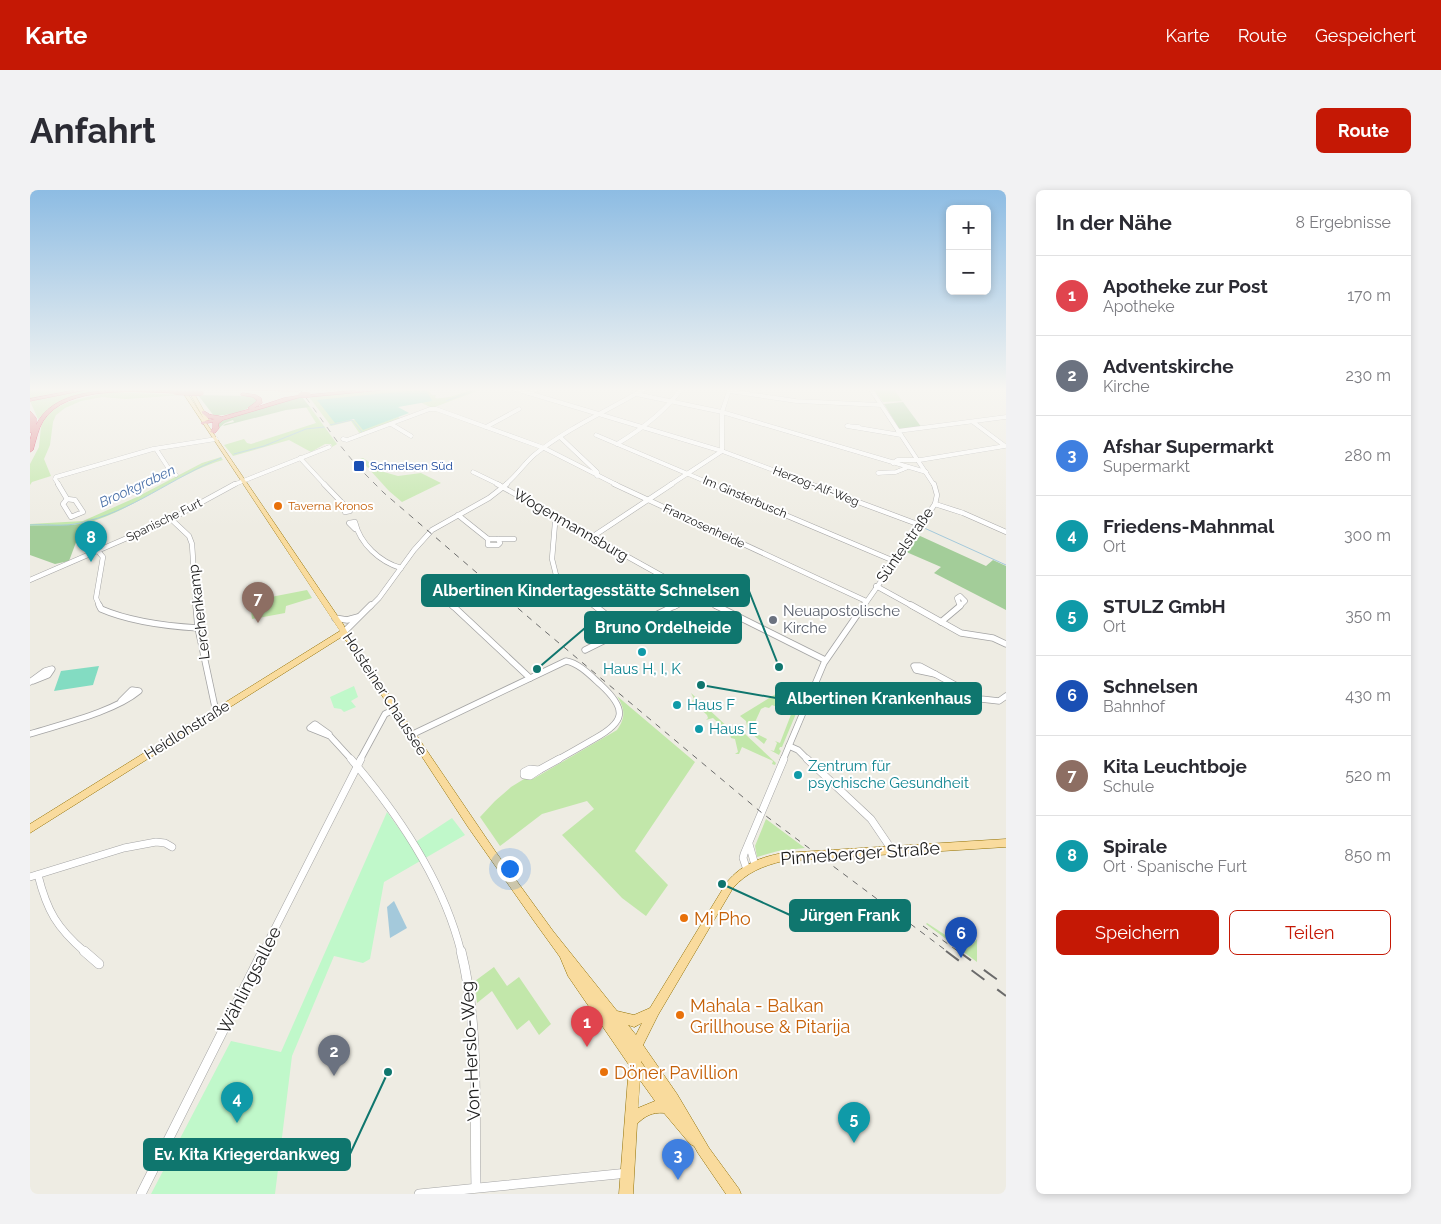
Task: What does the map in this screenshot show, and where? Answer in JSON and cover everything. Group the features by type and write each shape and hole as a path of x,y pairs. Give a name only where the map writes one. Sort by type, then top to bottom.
{"highway":[{"path":"30,450 32,435"},
{"path":"30,450 35,435"}],"main road":[{"name":"Holsteiner Chaussee","path":"214,435 411,735 562,951 577,967 614,1015 687,1120 704,1151"},
{"name":"Heidlohstraße","path":"30,829 344,632"},
{"name":"Pinneberger Straße","path":"751,867 786,857 1006,842"},
{"path":"626,1194 636,1047 654,1011 730,885 751,867"},
{"name":"Holsteiner Chaussee","path":"562,951 572,972 635,1064 667,1107 704,1151 734,1194"},
{"path":"614,1015 627,1020 636,1020 654,1011"},
{"path":"631,1121 646,1109 667,1107"}],"street":[{"path":"67,499 63,504 71,516 83,512 75,500 67,499 54,479 56,477 214,435"},
{"name":"Franzosenheide","path":"353,438 362,435"},
{"name":"Franzosenheide","path":"508,435 544,448 597,476 866,601"},
{"path":"344,632 379,598 430,532 489,498 515,478 531,458 564,435"},
{"name":"Im Ginsterbusch","path":"596,435 894,560"},
{"path":"618,444 632,435"},
{"name":"Herzog-Alf-Weg","path":"666,435 722,451 920,525"},
{"path":"592,537 646,499 722,451 722,435"},
{"path":"797,435 906,468 926,472"},
{"name":"Süntelstraße","path":"751,867 743,856 825,660 935,504 936,490 901,435"},
{"path":"893,464 897,460 917,460 1005,446 990,435"},
{"path":"560,437 597,472 597,476"},
{"path":"156,449 171,472 176,475"},
{"name":"Spanische Furt","path":"30,580 171,519 242,480 319,451"},
{"path":"300,458 346,507"},
{"path":"878,473 896,472 906,468"},
{"name":"Wogenmannsburg","path":"473,472 504,487 696,596 825,660"},
{"path":"935,504 963,513 1006,532"},
{"path":"458,515 488,539 488,545 498,545 500,543 498,539 514,539"},
{"name":"Lerchenkamp","path":"171,519 189,536 192,544 198,628 216,712"},
{"path":"559,519 555,523 552,559 556,575 625,630"},
{"path":"355,529 377,557 389,564 402,568"},
{"path":"98,551 103,557 96,598 101,609 120,616 198,628"},
{"path":"876,586 965,634 993,638 1006,644"},
{"path":"941,622 966,601 964,598 969,593"},
{"path":"585,650 696,596"},
{"path":"445,599 530,678"},
{"path":"335,618 347,620 360,617"},
{"path":"411,735 566,661 572,662 617,702 620,711 619,720 612,729 539,770"},
{"path":"935,674 981,699 1001,701 1006,696"},
{"path":"30,734 121,701"},
{"name":"Wählingsallee","path":"141,1194 377,726 385,714 395,709"},
{"path":"329,734 358,765"},
{"path":"789,746 798,750 871,819 892,850"},
{"name":"Von-Herslo-Weg","path":"358,765 428,865 445,899 456,932 468,986 473,1037 476,1187"},
{"path":"99,964 68,938 50,916 34,876 82,860 139,845 156,842 165,843 172,847"},
{"path":"419,1194 628,1173"}],"green space":[{"path":"40,435 51,435 50,445 44,459 51,476 32,482 30,485 30,464 39,447"},
{"path":"279,435 330,435 337,444 332,447 331,444 325,444 311,452 289,440 233,456 224,445 244,439 247,443 251,444"},
{"path":"221,457 223,460 188,474 137,502 102,518 71,526 30,526 30,524 83,521 137,497 202,463"},
{"path":"363,458 384,472 398,476 421,473 441,483 402,502 389,491 360,459"},
{"path":"89,522 78,537 69,561 55,564 30,555 30,526 74,525"},
{"path":"918,535 986,566 993,560 1006,566 1006,610 934,573 941,567 904,551"},
{"path":"307,590 312,598 286,606 285,613 252,619 250,601"},
{"path":"99,666 93,685 54,691 61,671"},
{"path":"354,686 358,697 351,701 356,707 344,712 341,709 334,708 330,697"},
{"path":"782,690 803,697 782,747 779,749 781,751 779,755 770,750 774,751 777,743 775,741 780,743 797,699 784,693 777,707 772,705 769,708 761,709 751,731 767,739 764,744 752,734 754,733 748,731 746,721 740,716"},
{"path":"691,693 731,730 733,728 744,733 776,763 775,765 772,764 773,761 742,747 739,754 735,754 738,752 735,739 731,738 730,734 713,718 706,720 708,718 707,715 692,701 694,699"},
{"path":"617,696 695,762 635,851 668,885 646,916 622,898 562,835 594,809 587,801 542,814 500,846 480,817 511,787 524,779 533,779 617,730 622,721 623,713 622,705"},
{"path":"387,812 411,845 452,818 465,835 384,882 370,959 363,963 334,956 292,1056 275,1194 151,1194 231,1041 281,1052"},
{"path":"766,819 805,848 778,851 757,857 755,846"},
{"path":"926,924 959,944 972,945 977,939 977,962"},
{"path":"494,967 507,986 519,977 551,1024 539,1035 529,1020 517,1030 492,991 477,1003 475,981"}],"water":[{"path":"394,901 407,928 390,938 387,907"}],"waterway":[{"name":"Brookgraben","path":"234,454 264,446 292,435"},
{"name":"Brookgraben","path":"30,525 68,525 99,518 134,503 221,458"},
{"path":"922,527 1006,565"},
{"path":"915,538 921,528"},
{"path":"905,551 913,540"},
{"path":"894,568 898,563"}],"railway":[{"path":"332,435 357,466 384,493 541,628 762,813 948,952"},
{"path":"923,926 959,952"},
{"path":"946,951 1006,996"},
{"path":"958,951 1006,986"}],"place":[{"name":"Schnelsen Süd","path":"359,466"},
{"name":"Taverna Kronos","path":"278,506"},
{"name":"Spirale","path":"91,562"},
{"name":"Neuapostolische Kirche","path":"773,620"},
{"name":"Kita Leuchtboje","path":"258,623"},
{"name":"Haus H, I, K","path":"642,652"},
{"name":"Albertinen Kindertagesstätte Schnelsen","path":"779,667"},
{"name":"Bruno Ordelheide","path":"537,669"},
{"name":"Albertinen Krankenhaus","path":"701,685"},
{"name":"Haus F","path":"677,705"},
{"name":"Haus E","path":"699,729"},
{"name":"Zentrum für psychische Gesundheit","path":"798,775"},
{"name":"Jürgen Frank","path":"722,884"},
{"name":"Mi Pho","path":"684,918"},
{"name":"Schnelsen","path":"961,958"},
{"name":"Mahala - Balkan Grillhouse & Pitarija","path":"680,1015"},
{"name":"Apotheke zur Post","path":"587,1047"},
{"name":"Ev. Kita Kriegerdankweg","path":"388,1072"},
{"name":"Döner Pavillion","path":"604,1072"},
{"name":"Adventskirche","path":"334,1076"},
{"name":"Friedens-Mahnmal","path":"237,1123"},
{"name":"STULZ GmbH","path":"854,1143"},
{"name":"Afshar Supermarkt","path":"678,1180"}]}
